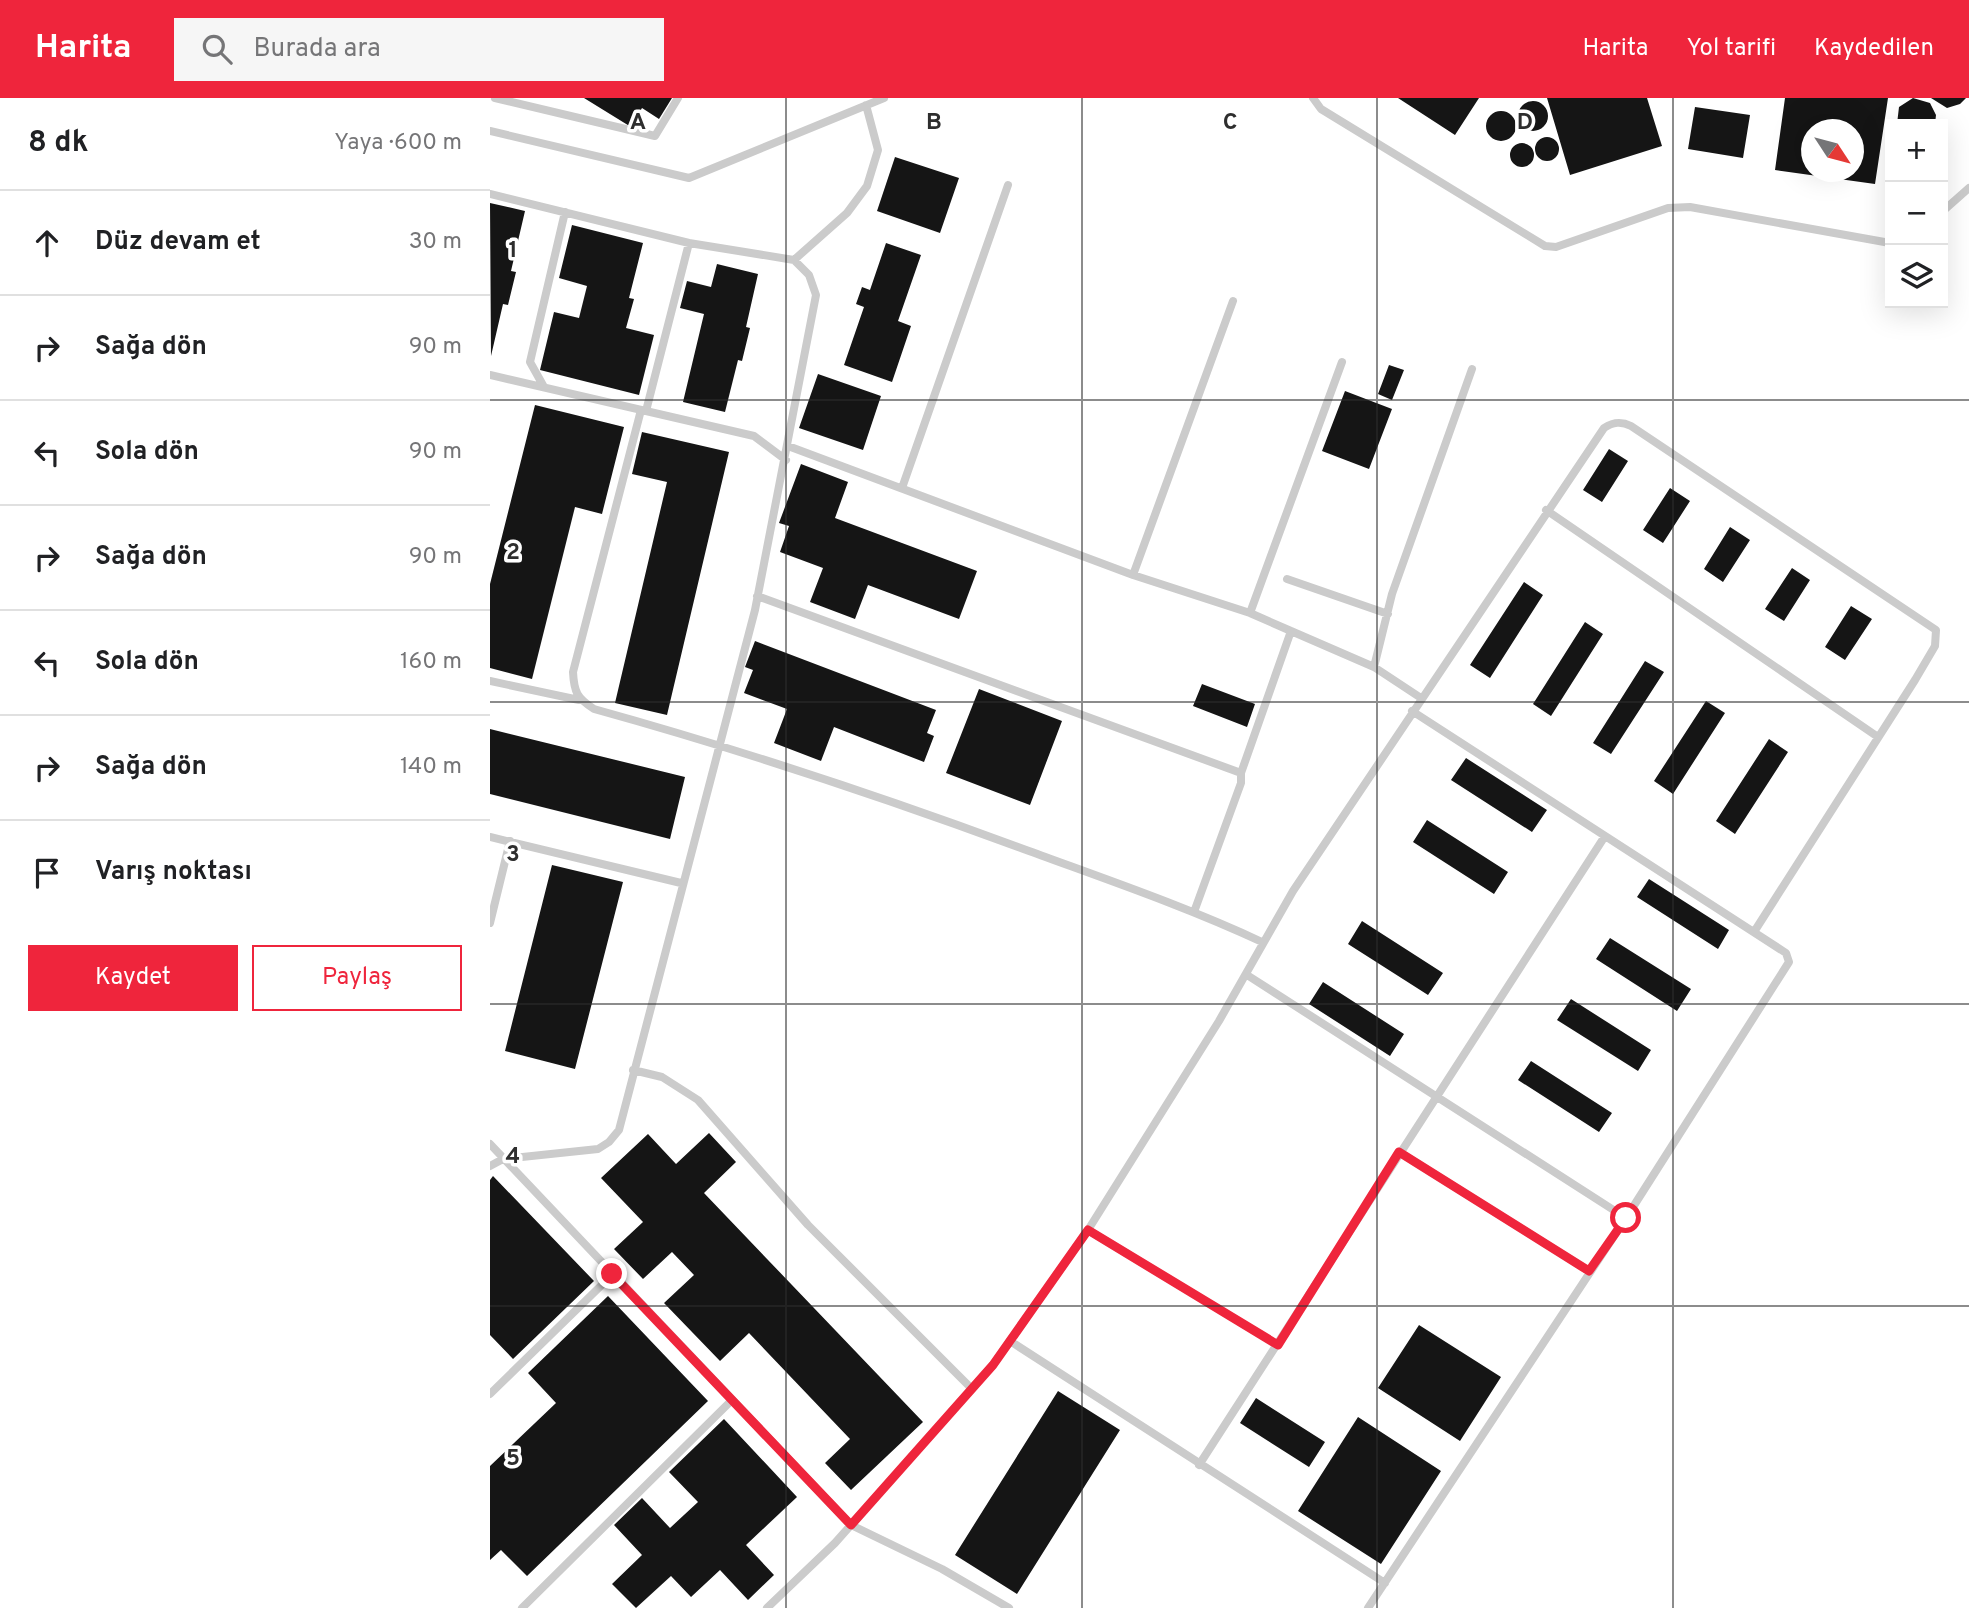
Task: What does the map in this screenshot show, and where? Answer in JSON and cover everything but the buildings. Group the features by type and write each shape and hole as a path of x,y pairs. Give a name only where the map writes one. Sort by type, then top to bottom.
{"lane":[{"path":"495,98 655,136 678,98"},
{"path":"490,131 689,178 884,98"},
{"path":"1312,98 1321,109 1545,246 1556,247 1668,208 1690,207 1885,242"},
{"path":"794,260 847,214 867,186 878,150 866,105"},
{"path":"902,488 1008,185"},
{"path":"1948,207 1969,188"},
{"path":"490,194 689,243 794,260 809,275 816,295 786,460 757,596 619,1130 609,1142 598,1149 503,1159 490,1166"},
{"path":"544,387 530,362 565,212"},
{"path":"579,700 574,690 573,672 689,243"},
{"path":"1133,575 1233,301"},
{"path":"1250,613 1342,362"},
{"path":"1374,667 1388,614 1472,369"},
{"path":"490,375 754,436 786,460"},
{"path":"767,1608 851,1525 972,1389 1010,1340 1088,1230 1247,975 1262,942 1293,891 1546,510 1604,428 1616,423 1626,424 1934,626 1937,634 1935,646 1754,932"},
{"path":"788,446 1133,575 1250,613 1374,667 1421,698"},
{"path":"1546,510 1878,737"},
{"path":"1287,579 1388,614"},
{"path":"757,596 1241,773"},
{"path":"1194,912 1241,783 1241,773 1291,631"},
{"path":"490,681 579,700 594,709 718,743 868,792 1194,912 1262,942"},
{"path":"1368,1608 1626,1218 1789,962 1786,953 1412,711"},
{"path":"1199,1465 1278,1345 1434,1096 1605,836"},
{"path":"490,837 681,883"},
{"path":"490,923 510,841"},
{"path":"1247,975 1626,1218"},
{"path":"633,1070 662,1077 698,1100 808,1225 972,1389"},
{"path":"490,1144 851,1525 942,1569 1009,1608"},
{"path":"1399,1152 1589,1271"},
{"path":"1088,1230 1278,1345"},
{"path":"490,1394 612,1274"},
{"path":"1010,1340 1199,1465 1385,1583"},
{"path":"522,1608 732,1400"}],"route":[{"path":"612,1274 851,1525 993,1365 1088,1230 1166,1274 1278,1345 1399,1152 1589,1271 1626,1218"}]}
